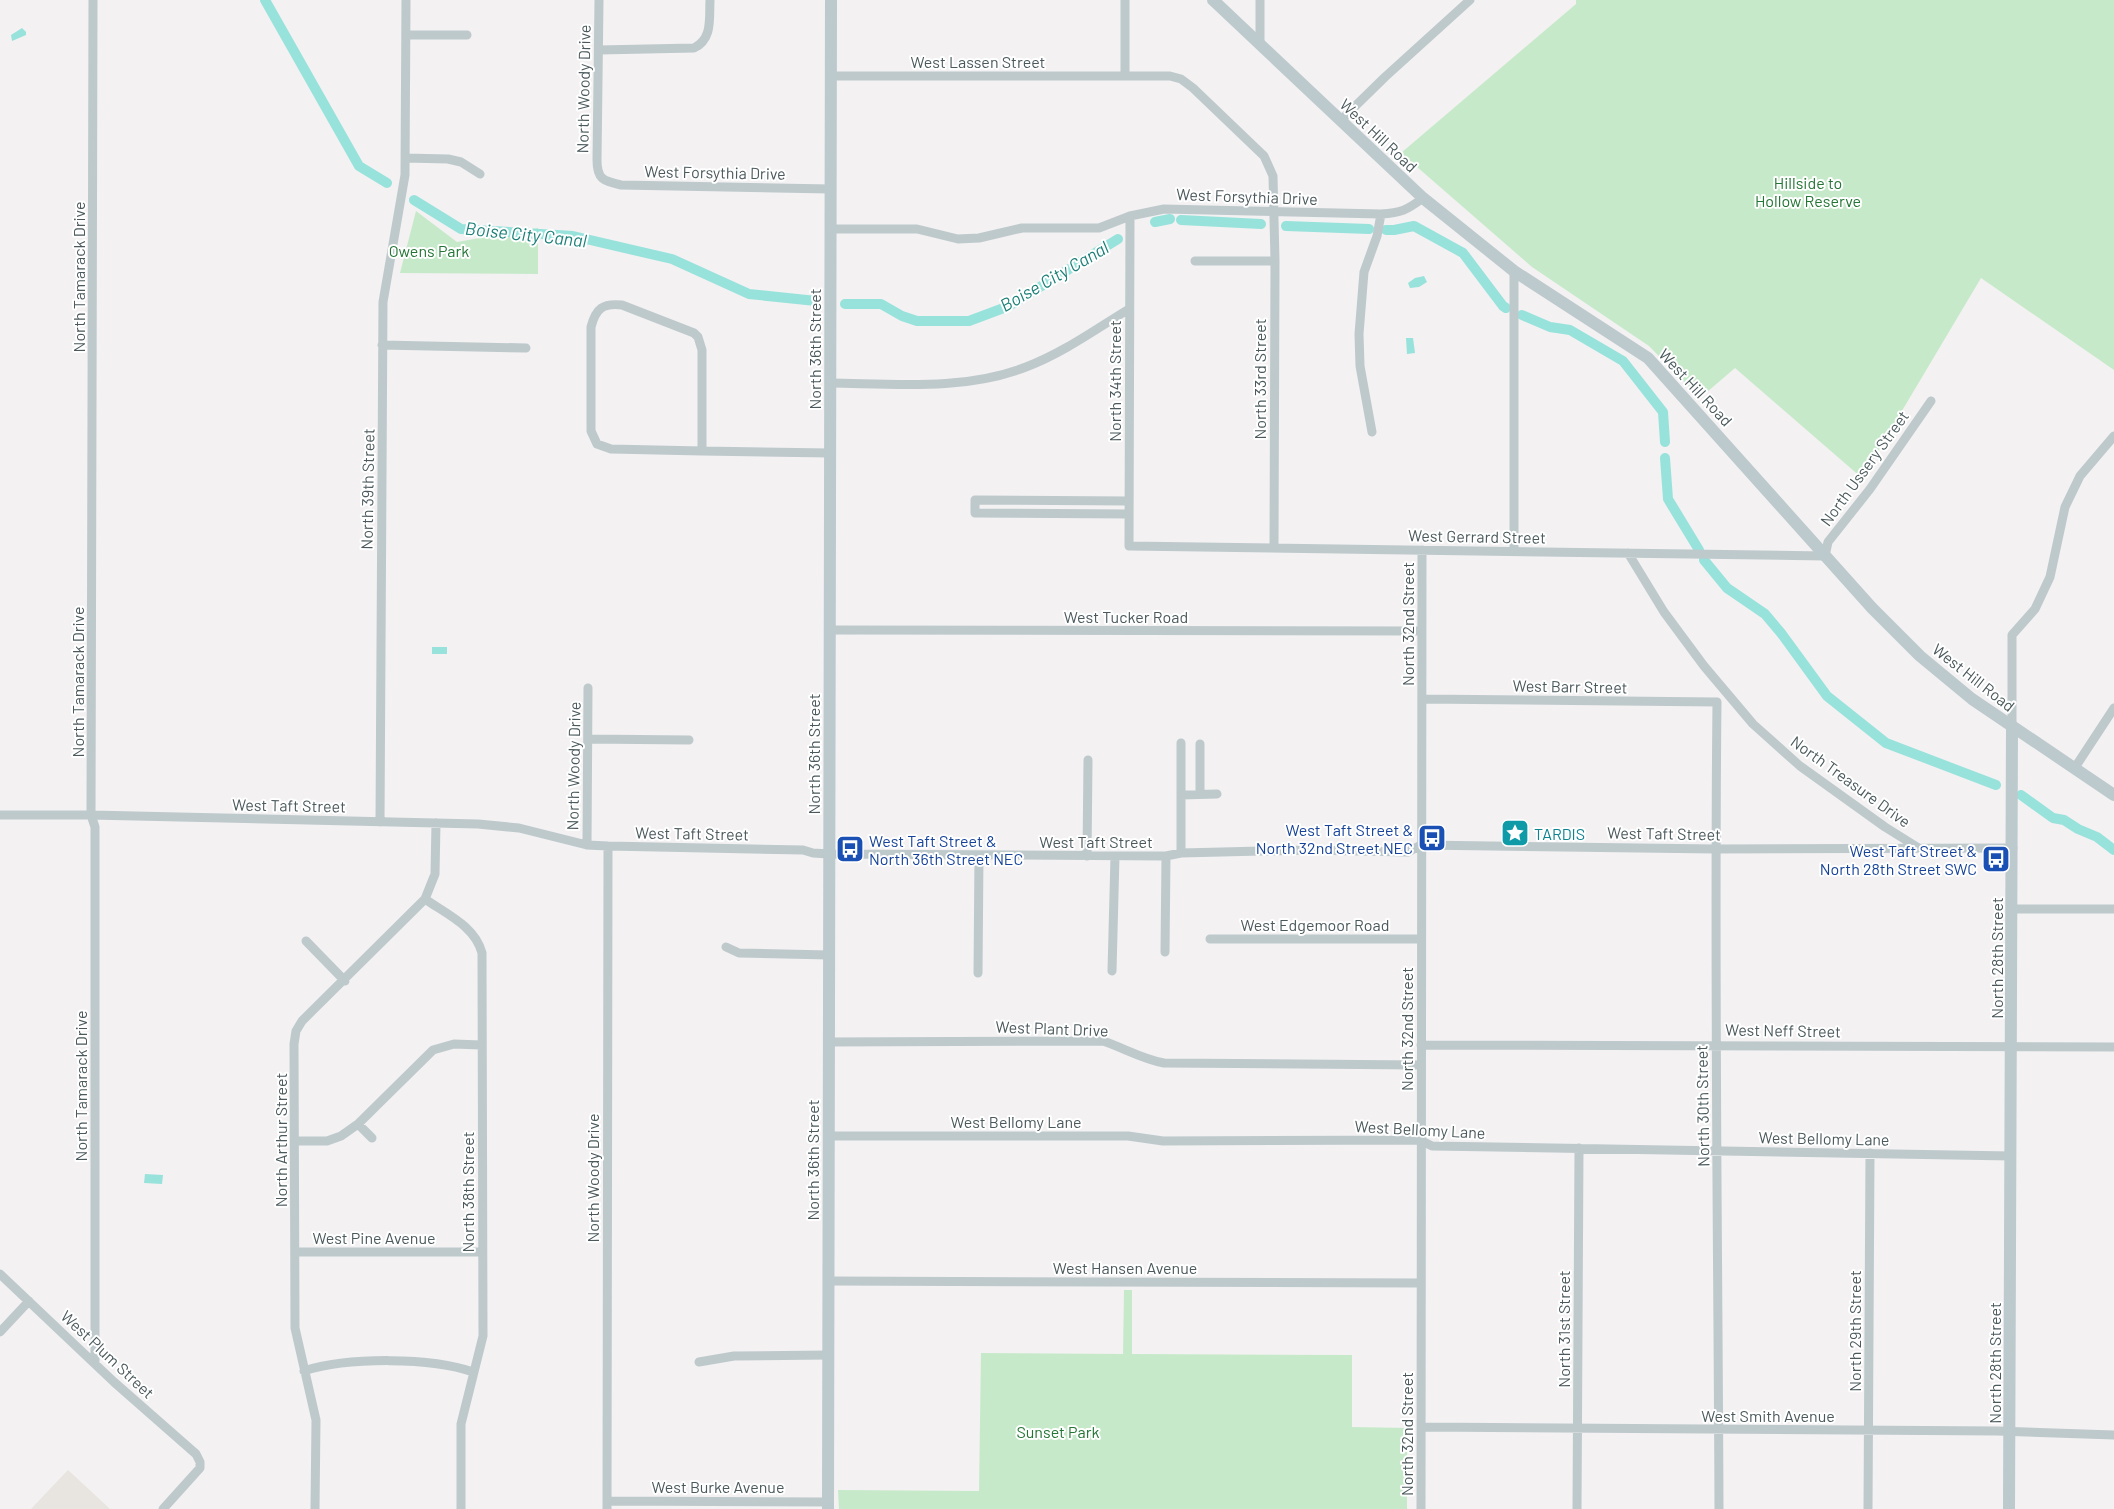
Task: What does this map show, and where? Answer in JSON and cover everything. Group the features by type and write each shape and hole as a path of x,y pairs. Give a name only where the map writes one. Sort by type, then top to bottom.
{"street":[{"name":"North Tamarack Drive","path":"93,0 91,815 95,827 95,1363"},
{"name":"North 39th Street","path":"380,822 382,345 384,294 401,200 405,158 406,0"},
{"name":"North Woody Drive","path":"599,0 596,160 600,177"},
{"path":"598,50 694,48 703,44 708,35 710,0"},
{"name":"North 36th Street","path":"828,1506 831,0"},
{"path":"1125,0 1125,75"},
{"name":"West Hill Road","path":"1213,0 1423,198 1514,271 1648,358 1872,608 1920,656 1972,699 2114,795"},
{"path":"1260,0 1260,45"},
{"path":"1340,121 1385,77 1470,0"},
{"path":"406,35 467,35"},
{"name":"West Lassen Street","path":"831,76 1170,76 1181,80 1193,88 1264,156 1273,176 1274,210"},
{"path":"405,158 448,159 461,162 480,174"},
{"name":"West Forsythia Drive","path":"600,177 609,183 621,185 831,189"},
{"name":"West Forsythia Drive","path":"830,229 917,229 958,239 979,238 1022,228 1099,228 1130,216 1177,208 1274,210 1297,213 1398,213 1408,209 1423,198"},
{"name":"North 33rd Street","path":"1274,210 1274,548"},
{"path":"1372,432 1366,409 1360,366 1359,334 1364,272 1377,236 1381,214"},
{"name":"North 34th Street","path":"1129,546 1130,216"},
{"path":"1195,261 1275,262"},
{"path":"1514,271 1514,551"},
{"path":"702,450 702,350 698,337 686,329 622,305 611,304 601,307 594,315 592,327 591,430 597,444 611,449 830,453"},
{"path":"830,383 933,385 957,384 991,378 1027,367 1056,354 1129,309"},
{"path":"382,345 526,348"},
{"name":"North Ussery Street","path":"1825,556 1828,542 1870,489 1931,401"},
{"name":"North 28th Street","path":"2009,1509 2013,909 2012,636 2035,609 2050,577 2065,508 2080,476 2114,436"},
{"path":"1129,501 975,500 975,513 1129,514"},
{"name":"West Gerrard Street","path":"1129,546 1825,556"},
{"name":"North 32nd Street","path":"1421,1509 1422,550"},
{"name":"North Treasure Drive","path":"1628,553 1664,612 1704,666 1753,724 1800,766 1885,827 1917,847"},
{"name":"West Tucker Road","path":"830,630 1422,631"},
{"name":"North Woody Drive","path":"587,844 588,688"},
{"path":"1717,702 1727,693"},
{"name":"West Barr Street","path":"1422,699 1717,702"},
{"name":"North 30th Street","path":"1717,702 1718,1509"},
{"path":"2074,769 2114,708"},
{"path":"588,739 689,740"},
{"path":"1181,743 1181,853"},
{"path":"1200,744 1200,794"},
{"path":"1087,856 1088,760"},
{"path":"1181,794 1217,794"},
{"name":"West Taft Street","path":"0,815 91,815 478,824 519,828 587,844 608,846 802,850 829,854 1166,856 1181,853 1308,850 1408,852 1421,845 1716,849 2013,848"},
{"name":"North Arthur Street","path":"315,1509 316,1420 295,1328 296,1031 302,1021 345,981 425,899 435,874 436,823"},
{"name":"North Woody Drive","path":"607,1505 608,846"},
{"path":"978,973 979,855"},
{"path":"1112,971 1115,856"},
{"path":"1165,952 1166,856"},
{"name":"North 38th Street","path":"425,899 466,927 479,943 482,952 483,1336 461,1424 461,1509"},
{"path":"2013,909 2114,909"},
{"name":"West Edgemoor Road","path":"1210,939 1421,939"},
{"path":"306,941 345,981"},
{"path":"726,947 740,953 829,955"},
{"name":"West Plant Drive","path":"828,1042 1103,1041 1147,1060 1164,1063 1420,1065"},
{"path":"296,1141 327,1141 341,1136 358,1124 432,1050 454,1044 481,1045"},
{"name":"West Neff Street","path":"1421,1045 1716,1044 2114,1047"},
{"path":"358,1124 372,1138"},
{"name":"West Bellomy Lane","path":"828,1136 1128,1136 1163,1140 1420,1140 1432,1146 2011,1156"},
{"name":"North 31st Street","path":"1577,1509 1579,1148"},
{"name":"North 29th Street","path":"1868,1509 1870,1153"},
{"name":"West Pine Avenue","path":"295,1252 482,1252"},
{"name":"West Plum Street","path":"0,1274 196,1454 200,1462 200,1468 164,1509"},
{"name":"West Hansen Avenue","path":"829,1281 1421,1283"},
{"path":"0,1332 28,1301"},
{"path":"699,1362 734,1356 829,1355"},
{"path":"304,1370 346,1362 431,1362 456,1366 473,1372"},
{"name":"West Smith Avenue","path":"1422,1427 1868,1430 2114,1435"},
{"name":"West Burke Avenue","path":"607,1505 828,1506"}],"shaded area":[{"path":"68,1470 110,1509 31,1509"}],"green space":[{"name":"Hillside to Hollow Reserve","path":"1576,0 2114,0 2114,370 1981,278 1862,478 1735,368 1700,398 1649,346 1532,267 1401,153 1576,4"},
{"name":"Owens Park","path":"416,211 457,242 538,228 538,274 400,273"},
{"name":"Sunset Park","path":"1124,1290 1132,1290 1132,1354 1352,1355 1352,1427 1407,1428 1407,1509 839,1509 838,1490 979,1491 981,1353 1123,1354"}],"water":[{"path":"22,28 26,35 12,41 11,35"},
{"path":"1424,276 1427,282 1419,287 1410,288 1408,283 1415,278"},
{"path":"1406,338 1413,338 1415,353 1407,354"},
{"path":"432,647 447,647 447,654 432,654"},
{"path":"145,1174 163,1175 162,1184 144,1183"}],"waterway":[{"name":"Boise City Canal","path":"265,0 359,166 387,183"},
{"name":"Boise City Canal","path":"414,200 461,229 573,236 672,259 749,294 816,301"},
{"name":"Boise City Canal","path":"1155,222 1170,219"},
{"name":"Boise City Canal","path":"1181,220 1261,224"},
{"name":"Boise City Canal","path":"1286,226 1369,229"},
{"name":"Boise City Canal","path":"1386,230 1414,226 1463,253 1506,308"},
{"name":"Boise City Canal","path":"845,304 881,304 902,316 917,321 969,321 1009,306 1118,239"},
{"name":"Boise City Canal","path":"1522,315 1550,327 1570,330 1623,361 1663,412 1665,442"},
{"name":"Boise City Canal","path":"1665,458 1668,499 1699,550"},
{"name":"Boise City Canal","path":"1704,560 1727,588 1765,614 1827,696 1886,743 1996,785"},
{"name":"Boise City Canal","path":"2021,795 2053,818 2064,820 2078,829 2097,837 2114,850"}],"place":[{"name":"TARDIS","path":"1515,833"},
{"name":"West Taft Street & North 32nd Street NEC","path":"1432,838"},
{"name":"West Taft Street & North 36th Street NEC","path":"850,849"},
{"name":"West Taft Street & North 28th Street SWC","path":"1996,859"}]}
